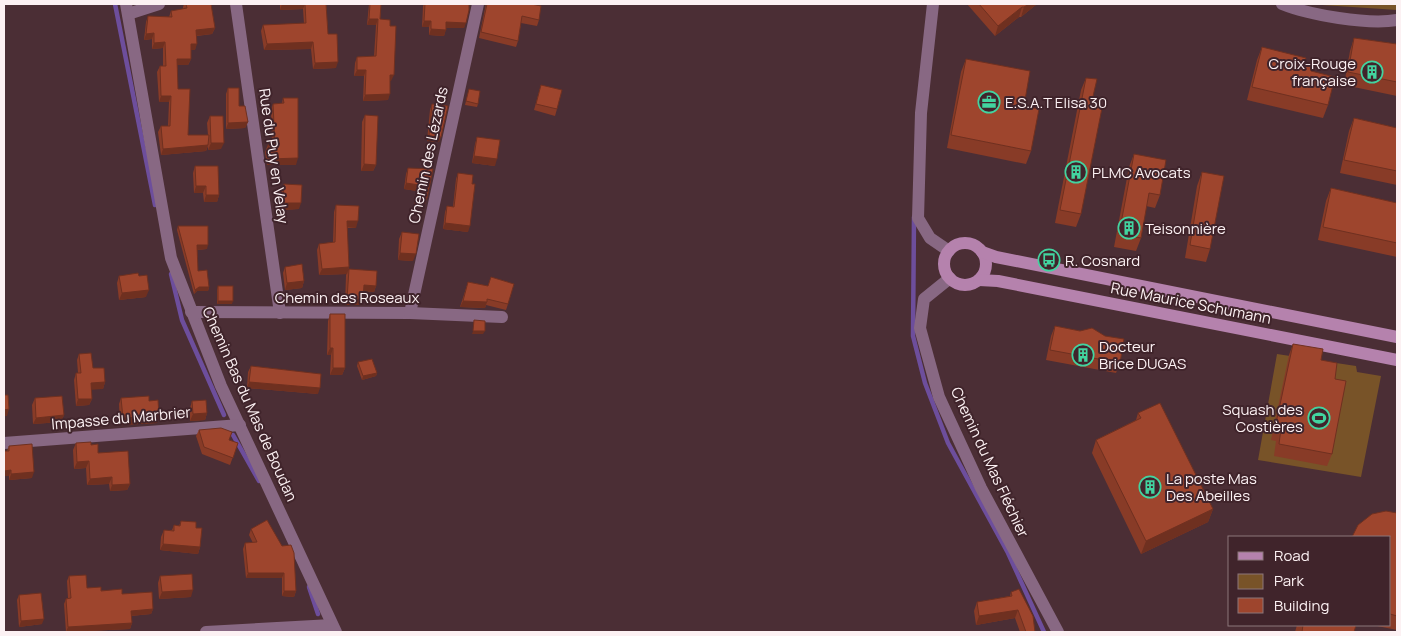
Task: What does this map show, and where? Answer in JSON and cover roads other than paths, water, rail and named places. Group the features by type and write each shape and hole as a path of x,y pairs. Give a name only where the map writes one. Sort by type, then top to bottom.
{"main road":[{"path":"964,243 977,247 982,252 986,265 979,280 963,285 950,278 945,264 950,251 964,243"},
{"name":"Rue Maurice Schumann","path":"982,252 996,257 1397,337"},
{"name":"Rue Maurice Schumann","path":"979,280 998,281 1397,360"}],"street":[{"path":"127,9 159,4"},
{"name":"Rue du Puy en Velay","path":"236,4 280,313"},
{"name":"Chemin des Lézards","path":"410,313 478,4"},
{"path":"933,4 920,113 918,218 930,238 950,251"},
{"path":"1282,4 1296,10 1344,18 1397,20"},
{"name":"Chemin Bas du Mas de Boudan","path":"127,9 171,258 221,386 333,630"},
{"name":"Chemin du Mas Fléchier","path":"950,278 924,299 920,328 940,397 982,488 1058,632"},
{"name":"Chemin des Roseaux","path":"191,312 410,313 502,317"},
{"name":"Impasse du Marbrier","path":"4,444 240,424"},
{"path":"206,632 333,630"}],"waterway":[{"path":"115,4 155,205"},
{"path":"914,217 913,336 925,383 948,443 1008,553 1044,632"},
{"path":"171,274 182,320 224,415"},
{"path":"233,435 259,481"},
{"path":"309,587 318,614"}],"place":[{"name":"Croix-Rouge française","path":"1372,72"},
{"name":"E.S.A.T Elisa 30","path":"989,102"},
{"name":"PLMC Avocats","path":"1076,172"},
{"name":"Teisonnière","path":"1129,228"},
{"name":"R. Cosnard","path":"1049,260"},
{"name":"Docteur Brice DUGAS","path":"1083,355"},
{"name":"Squash des Costières","path":"1319,418"},
{"name":"La poste Mas Des Abeilles","path":"1150,487"}]}
